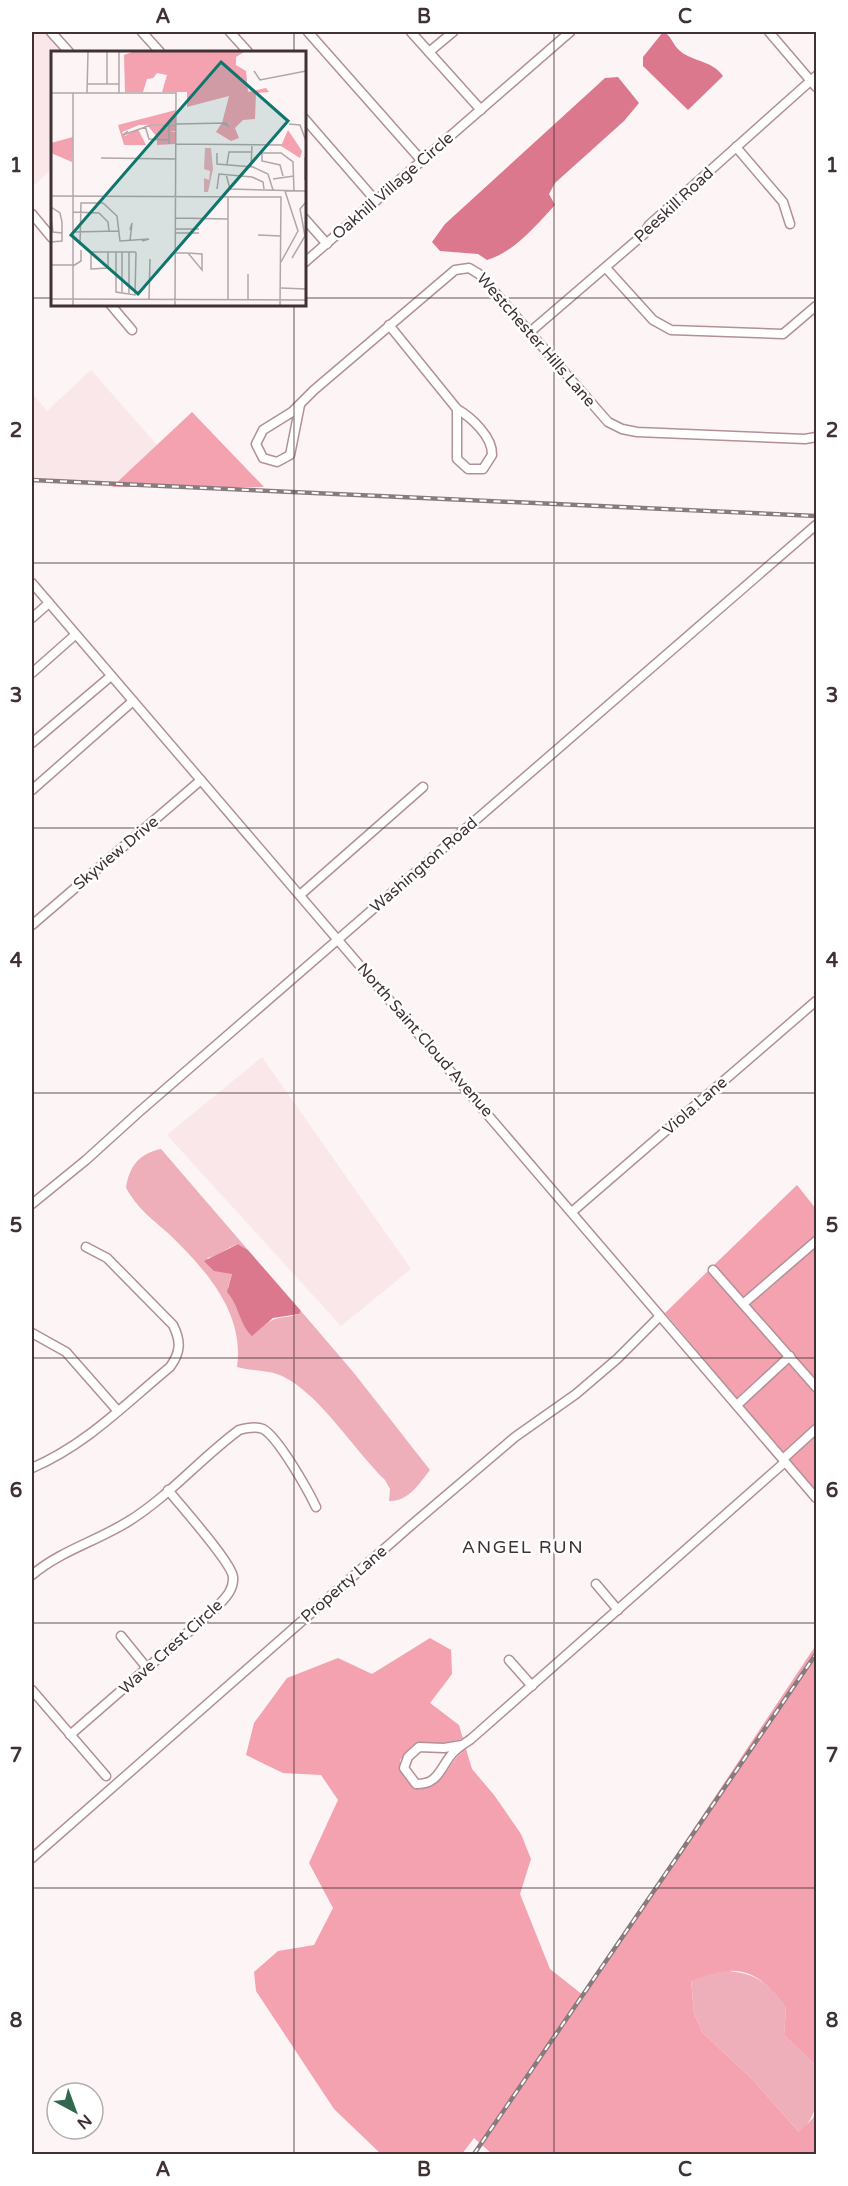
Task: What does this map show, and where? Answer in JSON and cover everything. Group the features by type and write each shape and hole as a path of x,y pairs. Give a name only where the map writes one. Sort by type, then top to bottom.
{"street":[{"path":"51,32 68,51"},
{"path":"142,32 159,51"},
{"path":"230,32 247,51"},
{"path":"308,32 422,161"},
{"path":"411,32 481,110"},
{"path":"429,52 453,32"},
{"name":"Oakhill Village Circle","path":"306,261 570,32"},
{"path":"769,32 815,81"},
{"name":"Peeskill Road","path":"530,332 606,268 736,147 815,81"},
{"path":"306,120 376,201"},
{"path":"736,147 783,202 790,224"},
{"path":"32,214 51,237"},
{"path":"306,220 327,244"},
{"name":"Westchester Hills Lane","path":"300,405 290,454 277,462 263,459 256,444 260,433 300,405 454,270 469,268 479,274 608,422 622,429 638,432 793,439 816,437"},
{"path":"606,268 652,320 671,330 783,334 816,306"},
{"path":"112,306 132,330"},
{"path":"389,325 457,409 466,414 490,443 490,461 483,469 468,469 457,459 457,409"},
{"name":"Washington Road","path":"32,1204 86,1160 816,525"},
{"name":"North Saint Cloud Avenue","path":"32,583 573,1211 816,1498"},
{"path":"32,618 49,603"},
{"path":"32,673 75,635"},
{"path":"32,743 111,676"},
{"path":"32,790 133,701"},
{"name":"Skyview Drive","path":"32,925 201,780"},
{"path":"300,895 423,786"},
{"name":"Viola Lane","path":"573,1211 816,1001"},
{"path":"743,1304 816,1241"},
{"path":"32,1468 79,1444 170,1367 179,1353 178,1336 173,1325 107,1258 86,1247"},
{"path":"713,1270 816,1387"},
{"name":"Property Lane","path":"32,1858 408,1528 515,1437 576,1394 617,1359 660,1316"},
{"path":"32,1333 66,1352 117,1410"},
{"path":"736,1405 790,1356"},
{"path":"32,1575 60,1555 129,1521 239,1430 263,1429 271,1436 306,1485 316,1507"},
{"path":"462,1745 444,1748 419,1747 408,1757 404,1768 416,1784 432,1781 439,1776 452,1754 618,1610 816,1429"},
{"name":"Wave Crest Circle","path":"70,1735 215,1609 229,1594 233,1579 232,1569 168,1490"},
{"path":"596,1584 618,1610"},
{"path":"121,1636 147,1668"},
{"path":"509,1660 532,1686"},
{"path":"32,1690 106,1776"}],"shaded area":[{"path":"32,32 46,32 62,51 51,51 51,169 32,187"},
{"path":"663,32 683,53 713,66 723,76 688,110 643,66 643,57"},
{"path":"618,77 639,103 624,121 555,183 549,194 555,205 532,229 507,251 487,260 478,254 440,251 432,242 445,224 605,78"},
{"path":"91,370 157,445 112,487 32,483 32,393 47,411"},
{"path":"192,412 264,487 112,487"},
{"path":"262,1057 411,1269 341,1326 167,1135"},
{"path":"161,1149 248,1250 238,1244 207,1258 222,1272 232,1274 228,1287 243,1323 255,1333 272,1320 299,1314 301,1311 354,1373 430,1470 402,1499 389,1501 390,1489 385,1480 310,1395 277,1374 237,1367 238,1347 235,1328 220,1294 196,1262 140,1207 126,1188 130,1173 141,1157"},
{"path":"797,1185 816,1209 816,1235 743,1297 714,1265"},
{"path":"238,1244 248,1250 301,1311 299,1314 273,1318 252,1336 244,1326 227,1292 232,1274 214,1271 204,1261"},
{"path":"816,1247 816,1380 750,1304"},
{"path":"708,1271 783,1356 737,1398 665,1313"},
{"path":"790,1363 816,1393 816,1423 783,1452 743,1405"},
{"path":"816,1436 816,1491 789,1459"},
{"path":"430,1638 451,1650 452,1674 430,1703 459,1725 463,1739 443,1743 416,1743 400,1760 400,1770 414,1787 432,1786 466,1749 472,1769 494,1795 521,1834 531,1859 520,1894 550,1969 583,1995 814,1648 816,1650 816,2066 784,2035 786,2008 765,1984 755,1977 744,1972 733,1971 707,1975 691,1981 694,2013 702,2032 753,2080 799,2132 813,2118 816,2108 816,2154 492,2154 474,2138 462,2154 381,2154 334,2109 256,1991 254,1972 278,1951 314,1945 333,1908 309,1863 338,1800 321,1775 283,1773 246,1755 254,1723 287,1678 338,1658 372,1674"},
{"path":"720,1970 751,1976 772,1990 786,2008 784,2035 816,2066 815,2109 800,2133 753,2080 702,2032 694,2013 691,1980"}],"railway":[{"path":"32,480 816,516"},
{"path":"474,2154 816,1654"}],"district":[{"name":"ANGEL RUN","path":"523,1547"}]}
